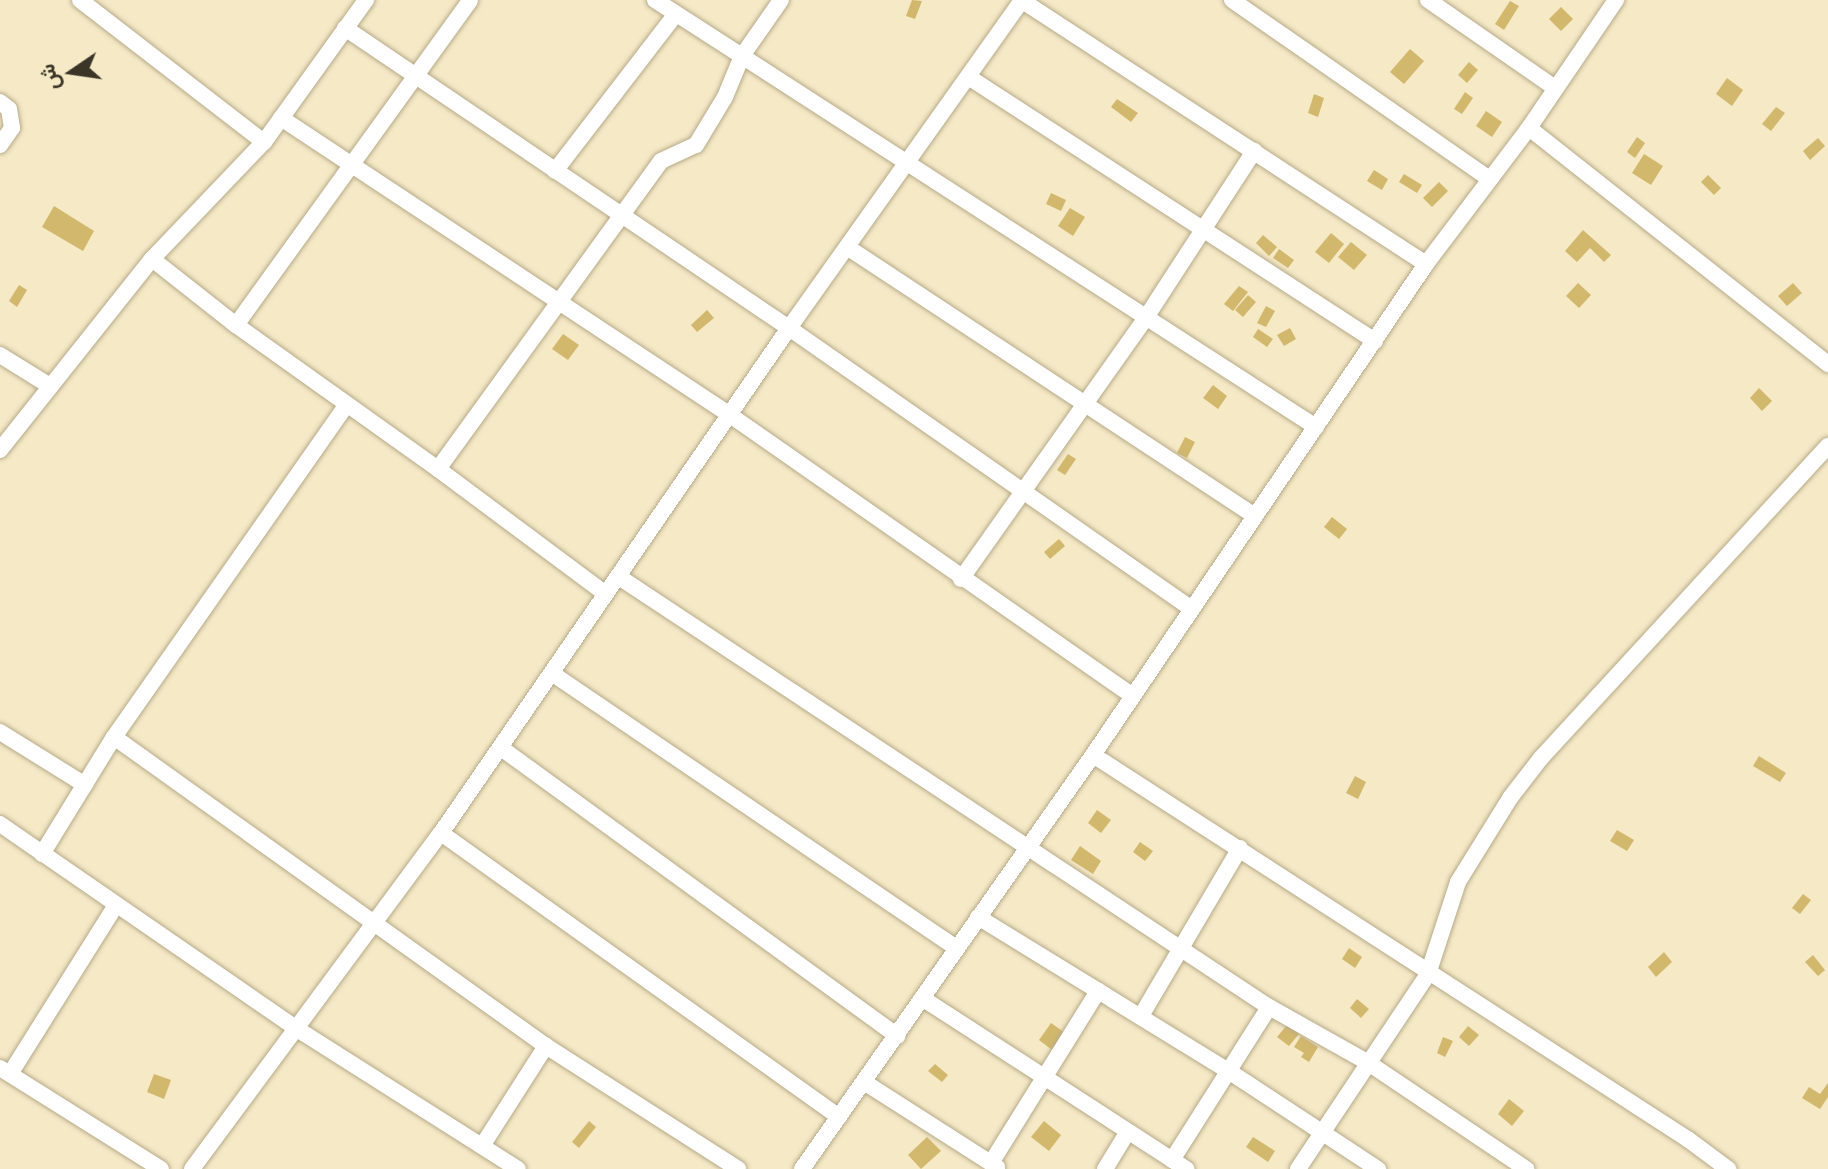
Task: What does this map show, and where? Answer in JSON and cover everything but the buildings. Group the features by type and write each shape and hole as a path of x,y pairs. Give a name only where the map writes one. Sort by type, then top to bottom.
{"street":[{"path":"80,0 264,142"},
{"path":"0,450 152,259 264,142 366,0"},
{"path":"236,325 470,0"},
{"path":"655,0 1316,427"},
{"path":"438,469 661,161 696,145 725,97 742,56 781,0"},
{"path":"192,1169 294,1027 441,833 789,328 970,78 1022,0 1426,264"},
{"path":"1232,0 1490,179"},
{"path":"1428,0 1555,88"},
{"path":"802,1169 1093,755 1426,264 1529,128 1616,0"},
{"path":"555,171 675,15"},
{"path":"345,28 789,328 1190,608"},
{"path":"970,78 1375,341"},
{"path":"0,102 9,109 12,128 0,145"},
{"path":"281,118 350,167 730,415 961,579 1132,695"},
{"path":"1529,128 1828,364"},
{"path":"961,579 1147,316 1254,151"},
{"path":"847,247 1254,515"},
{"path":"152,259 236,325 606,594"},
{"path":"0,355 50,386"},
{"path":"42,854 114,737 346,406"},
{"path":"1298,1169 1428,974 1458,882 1510,798 1541,758 1828,446"},
{"path":"619,577 1269,1007 1367,1062 1526,1169"},
{"path":"553,674 956,948"},
{"path":"0,732 85,785"},
{"path":"114,737 546,1046 738,1169"},
{"path":"501,748 897,1036"},
{"path":"1093,755 1689,1140 1728,1169"},
{"path":"0,824 294,1027 482,1146 498,1164 518,1169"},
{"path":"441,833 839,1117"},
{"path":"1141,1016 1240,848"},
{"path":"116,905 5,1071 161,1169"},
{"path":"978,917 1227,1070 1378,1169"},
{"path":"864,1082 995,1166 1098,991"},
{"path":"922,998 1179,1164 1227,1070 1269,1007"},
{"path":"482,1146 546,1046"},
{"path":"1105,1169 1127,1133"}]}
